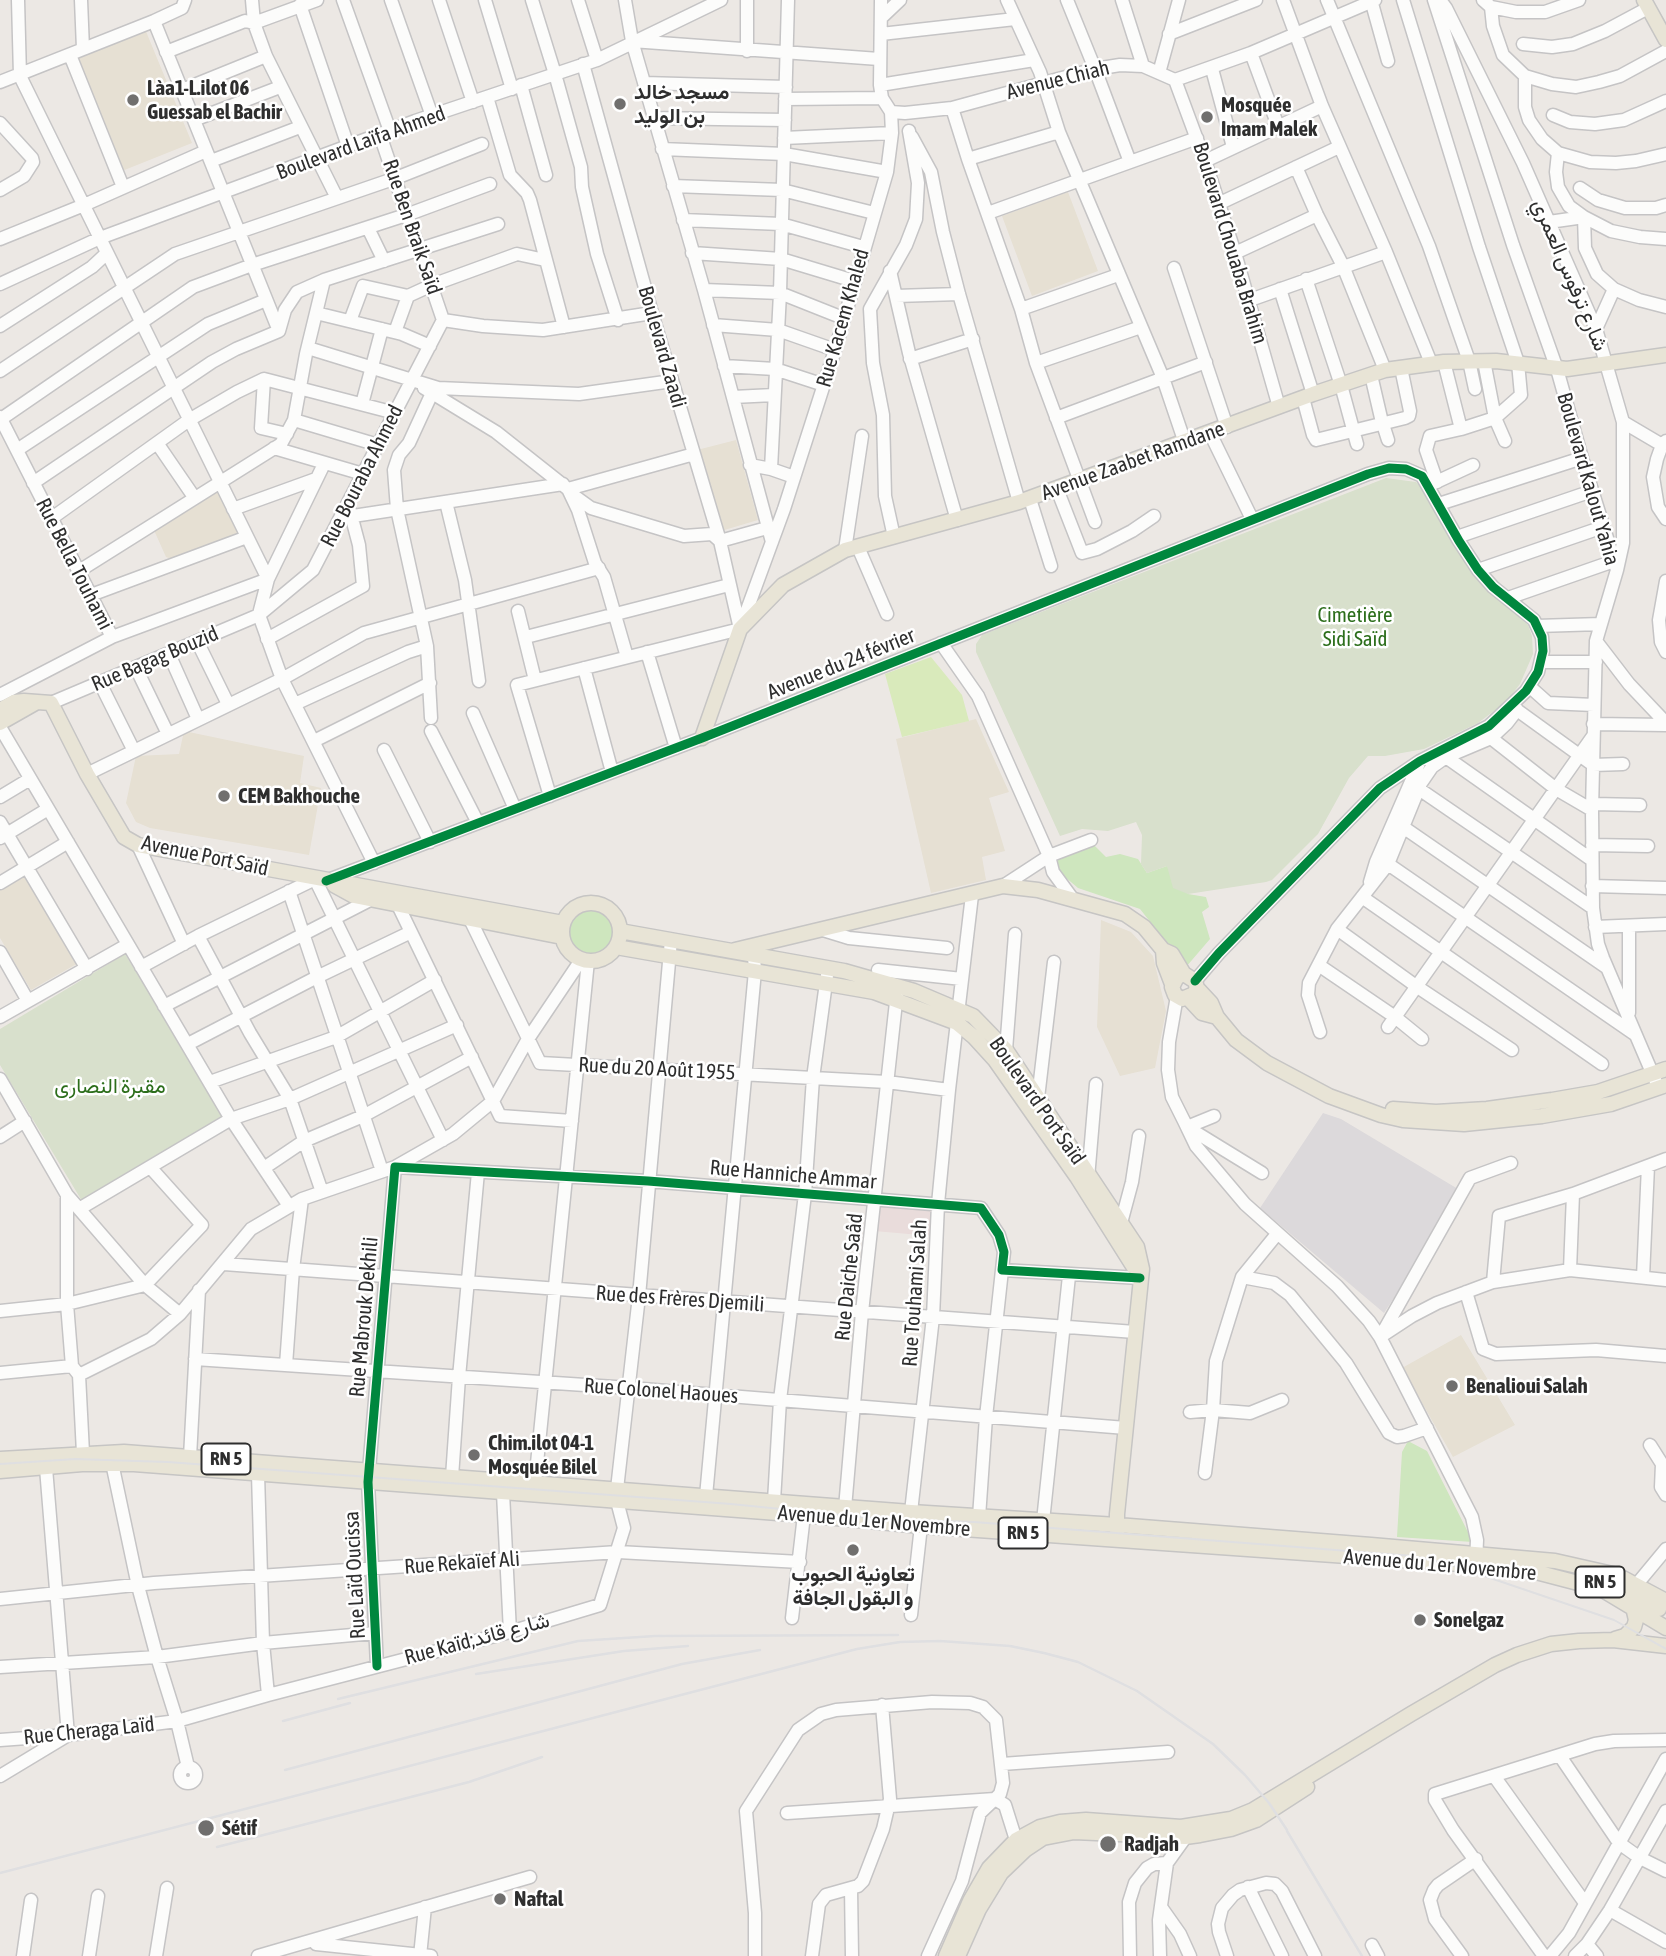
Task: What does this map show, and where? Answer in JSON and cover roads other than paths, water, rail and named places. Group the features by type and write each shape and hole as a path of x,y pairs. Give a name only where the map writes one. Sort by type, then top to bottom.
{"main road":[{"path":"1646,4 1666,40"},
{"name":"Avenue Zaabet Ramdane","path":"702,738 740,629 783,585 852,548 957,520 1079,482 1308,396 1378,373 1469,361 1518,363 1557,369 1666,355"},
{"path":"0,710 14,702 45,702"},
{"path":"0,725 45,702"},
{"name":"Avenue Port Saïd","path":"45,702 124,837 138,845 562,930"},
{"name":"Avenue Port Saïd","path":"320,880 354,896 370,900 394,898"},
{"path":"731,951 1003,886 1038,890 1072,898 1135,920 1163,950 1164,963 1186,987 1202,1013 1217,1017 1236,1040 1267,1063 1304,1084 1381,1115 1403,1120 1464,1124 1542,1116 1611,1104 1661,1079"},
{"path":"594,903 608,908 620,931 616,947 604,958 584,961 568,951 562,930 566,916 578,906 594,903"},
{"path":"620,931 731,951 755,963"},
{"path":"616,947 670,957 755,963 827,975 874,992 897,993 958,1016 995,1060 1088,1194 1140,1278"},
{"name":"Boulevard Port Saïd","path":"958,1016 973,1016 1006,1049 1137,1247 1142,1269 1117,1532"},
{"path":"1349,1104 1436,1112 1487,1109 1661,1079"},
{"name":"RN 5","path":"0,1459 83,1453 109,1458"},
{"name":"RN 5","path":"0,1471 46,1468 109,1458 190,1457 369,1476"},
{"name":"Avenue du 1er Novembre","path":"109,1458 258,1474 452,1477 536,1483 617,1495 921,1526 1117,1532 1476,1560 1555,1561 1617,1575 1666,1601"},
{"name":"Avenue du 1er Novembre","path":"369,1476 503,1493 706,1496 1044,1521 1117,1532"},
{"name":"Avenue du 1er Novembre","path":"1476,1560 1601,1589 1666,1628"},
{"name":"RN 5","path":"1536,1572 1588,1578 1660,1609 1613,1580 1580,1567"},
{"path":"1613,1640 1625,1636 1634,1627 1636,1620 1633,1607"},
{"path":"958,1956 979,1909 995,1882 1021,1845 1040,1827 1086,1820 1158,1827 1200,1825 1231,1819 1253,1810 1432,1701 1517,1655 1563,1642 1613,1640 1666,1646"},
{"path":"946,1956 982,1878 998,1858 1021,1845 1074,1832 1185,1837 1219,1832 1256,1820 1486,1680 1522,1663 1576,1649 1601,1648 1666,1653"}],"street":[{"path":"18,0 20,76 268,579"},
{"path":"81,0 83,49"},
{"path":"0,82 182,8 185,0"},
{"path":"252,0 254,23 266,57 337,198"},
{"path":"166,52 245,21 254,23 317,0"},
{"name":"Rue Ben Braik Saïd","path":"343,0 385,133 396,178 443,320"},
{"path":"391,0 432,116"},
{"path":"439,0 473,102"},
{"path":"485,0 546,175"},
{"path":"532,0 581,167 582,187 597,254 618,320"},
{"path":"578,0 597,60"},
{"name":"Boulevard Laïfa Ahmed","path":"0,284 100,238 348,146 597,60 721,0"},
{"path":"747,0 747,51"},
{"path":"771,469 780,293 789,0"},
{"path":"881,0 881,98"},
{"path":"881,18 900,0"},
{"path":"1007,0 1043,82 1059,132 1118,275 1163,378 1185,443"},
{"path":"1067,0 1130,162"},
{"path":"1122,0 1143,66"},
{"path":"1158,73 1179,0"},
{"path":"1169,34 1256,0"},
{"path":"1283,0 1339,147 1438,363 1461,429"},
{"path":"1327,0 1429,246 1469,361 1475,389"},
{"path":"1320,1032 1308,995 1309,983 1320,966 1336,929 1388,864 1419,789 1432,767 1446,757 1491,738 1507,723 1538,672 1543,651 1542,637 1534,620 1493,587 1478,570 1439,504 1432,484 1426,450 1430,436 1495,418 1521,395 1518,363 1479,247 1403,0"},
{"name":"Boulevard Kalout Yahia","path":"1434,0 1513,245 1557,369 1615,565 1596,641 1592,908 1598,944 1607,967 1637,1035 1661,1079"},
{"name":"شارع ترفوس العمري","path":"1440,0 1523,163 1596,329 1607,364 1623,422 1623,543 1615,565"},
{"path":"1487,4 1516,12 1545,12 1579,0"},
{"path":"1175,80 1251,54 1373,1 1388,61"},
{"path":"627,2 632,41 704,290 772,542"},
{"path":"1487,4 1503,55 1525,76 1552,85 1576,87 1620,76 1666,51"},
{"path":"1524,44 1552,47 1573,44 1605,31 1646,4"},
{"path":"300,5 348,146"},
{"path":"881,34 1015,19"},
{"path":"154,20 279,331"},
{"path":"632,41 879,59"},
{"path":"1251,54 1278,126"},
{"path":"70,55 123,187"},
{"path":"182,90 266,57"},
{"path":"880,85 1034,60"},
{"name":"Boulevard Zaadi","path":"583,64 652,313 720,541 740,629"},
{"name":"Avenue Chiah","path":"898,113 952,108 1043,82 1120,65 1143,66 1175,80"},
{"path":"1212,69 1233,147"},
{"path":"1525,76 1525,107 1529,120 1542,139 1558,153 1590,162 1616,163 1666,154"},
{"name":"Boulevard Chouaba Brahim","path":"1175,80 1205,161 1250,300 1279,407"},
{"path":"644,83 881,98 898,113 931,172 959,294 1024,500 1051,566"},
{"path":"194,120 280,88"},
{"path":"488,97 510,175 530,200 564,327"},
{"path":"1553,115 1570,122 1595,124 1624,120 1666,101"},
{"path":"1205,161 1322,106"},
{"path":"952,108 1021,309 1036,363 1095,522"},
{"name":"Rue Kacem Khaled","path":"740,629 772,542 835,350 887,172 892,133 898,113"},
{"path":"653,118 785,120"},
{"path":"0,123 33,162 24,176 0,190"},
{"path":"0,239 123,187 300,127"},
{"path":"894,537 885,496 883,415 873,363 870,309 906,245 916,219 918,183 908,131"},
{"path":"968,159 1059,132"},
{"path":"784,138 892,133"},
{"path":"988,213 1197,138"},
{"path":"0,371 175,254 396,178 482,144"},
{"path":"1219,204 1339,147"},
{"path":"662,149 784,154 887,172"},
{"path":"1558,153 1558,187 1569,206 1584,218 1611,231 1666,239"},
{"path":"1296,167 1343,266 1378,373 1383,423 1388,440"},
{"path":"0,418 193,287 252,265 409,215 490,184"},
{"path":"673,186 782,191 874,213"},
{"path":"1580,188 1598,200 1625,208 1656,208 1666,205"},
{"path":"1235,253 1317,215"},
{"path":"1549,222 1584,218"},
{"path":"1584,218 1586,248 1597,274 1614,289 1639,300 1666,307"},
{"path":"683,220 781,224 863,247"},
{"path":"279,331 285,310 297,292 324,280 498,224"},
{"path":"368,228 384,261"},
{"path":"1250,300 1387,252"},
{"path":"0,326 92,267 107,253"},
{"path":"692,253 781,259 854,281"},
{"path":"362,404 388,330 408,296 517,254 545,260"},
{"path":"1174,268 1227,427"},
{"path":"891,271 910,359 957,520"},
{"path":"1021,309 1118,275"},
{"path":"1306,279 1341,385 1357,444"},
{"path":"79,571 281,444 294,420 307,348 324,280"},
{"path":"350,321 363,286 408,296"},
{"path":"1280,289 1308,396 1316,440 1409,416 1401,368"},
{"path":"1596,329 1614,289"},
{"path":"704,290 780,293 844,318"},
{"path":"896,296 959,294"},
{"path":"16,450 208,324 266,300"},
{"path":"316,313 388,330 430,346"},
{"path":"443,320 531,329 618,320 652,313"},
{"name":"Rue Bouraba Ahmed","path":"259,615 313,570 346,513 378,444 443,320"},
{"path":"713,326 778,330 835,350"},
{"path":"1036,363 1141,327"},
{"path":"33,482 236,349 279,331"},
{"path":"910,359 973,339"},
{"path":"307,348 438,388 579,394 672,381"},
{"path":"1484,361 1495,418 1505,441"},
{"path":"1056,418 1206,362"},
{"path":"724,366 775,369 824,385"},
{"path":"264,379 261,428 287,434"},
{"path":"52,518 189,420 264,379 395,413"},
{"path":"411,381 496,432 591,508 684,536 712,534 720,541 767,528"},
{"path":"432,393 409,443 399,455 394,470 397,509 427,646 431,725 478,823"},
{"path":"733,397 774,396"},
{"name":"Rue Bella Touhami","path":"0,418 112,637 0,695"},
{"path":"294,420 378,444"},
{"path":"1623,422 1664,443 1653,477 1661,495 1658,507 1666,519"},
{"path":"1210,433 1252,519"},
{"path":"862,436 852,548 887,614"},
{"path":"158,443 194,497"},
{"path":"274,448 363,474"},
{"path":"267,639 363,586 359,545 346,513 568,489 694,454"},
{"path":"1439,504 1582,458"},
{"path":"324,464 268,579 259,615 282,679 374,863"},
{"path":"750,465 794,477"},
{"path":"1432,484 1473,465"},
{"name":"Avenue du 24 février","path":"141,967 289,891 374,863 677,748 1368,474 1389,468 1406,468 1432,484"},
{"path":"233,509 316,480"},
{"path":"568,489 599,568 627,657"},
{"path":"1057,489 1082,553 1109,543 1154,516"},
{"path":"1457,537 1592,491"},
{"path":"446,502 470,604 479,681"},
{"path":"1478,570 1603,527"},
{"path":"91,595 247,537"},
{"path":"1508,598 1615,565"},
{"path":"87,775 282,679 364,633 599,568"},
{"path":"112,637 268,579"},
{"path":"1666,581 1659,620 1661,642 1666,652"},
{"path":"526,637 729,585"},
{"path":"518,611 535,680"},
{"name":"Rue Bagag Bouzid","path":"45,702 100,683 259,615"},
{"path":"1537,626 1601,624"},
{"path":"550,796 517,685 740,629"},
{"path":"1596,641 1629,684 1666,724"},
{"path":"197,642 228,704"},
{"path":"941,643 978,696 1049,856 1053,872 1072,898"},
{"path":"295,704 408,652 427,646"},
{"path":"647,652 677,748"},
{"path":"169,654 198,719"},
{"path":"1541,662 1595,662"},
{"path":"136,668 168,734"},
{"path":"584,668 612,772"},
{"path":"100,683 134,751"},
{"path":"314,741 430,683"},
{"path":"1530,686 1548,703 1594,705"},
{"path":"1515,708 1593,765 1623,764"},
{"path":"1476,1560 1477,1540 1472,1517 1380,1337 1337,1286 1245,1205 1196,1146 1172,1097 1168,1070 1169,1042 1186,987 1380,788 1420,761 1489,726 1515,708"},
{"path":"473,713 515,809"},
{"path":"1391,1022 1579,756 1593,730 1666,724"},
{"path":"0,725 6,749 30,779 231,1119 289,1206"},
{"path":"1491,738 1556,789 1592,807 1640,805"},
{"path":"384,750 430,842"},
{"path":"1446,757 1592,860"},
{"path":"1365,893 1420,761"},
{"path":"0,797 30,779"},
{"path":"1419,789 1592,908"},
{"path":"4,836 48,809"},
{"path":"0,822 4,836 28,866 87,969"},
{"path":"1403,827 1607,967"},
{"path":"1003,886 1049,856 1091,840"},
{"path":"0,883 68,842"},
{"path":"138,845 184,944"},
{"path":"1592,845 1648,846"},
{"path":"1388,864 1464,919 1637,1035"},
{"path":"320,880 334,919 443,1140"},
{"path":"1592,886 1666,888"},
{"path":"289,891 382,1171"},
{"path":"1365,893 1441,952 1602,1065"},
{"name":"Rue Touhami Salah","path":"911,1513 933,1317 938,1205 972,895"},
{"path":"394,898 500,1116 572,1121"},
{"path":"164,1006 370,900"},
{"name":"Rue du 20 Août 1955","path":"466,911 540,1063 813,1078 950,1090"},
{"path":"1595,928 1666,924"},
{"path":"1629,926 1629,1017"},
{"path":"1336,929 1512,1050"},
{"path":"823,930 849,938 947,948"},
{"path":"188,1044 411,932"},
{"path":"1006,1049 1015,934"},
{"path":"198,936 290,1099 322,1192"},
{"path":"618,1552 624,1528 617,1495 639,1296 671,940"},
{"path":"0,1017 127,945"},
{"path":"0,952 5,970 28,1001"},
{"path":"0,1373 76,1370 151,1339 180,1314 251,1229 302,1199 395,1167 443,1140 493,1101 528,1039 584,961"},
{"path":"536,1483 572,1121 584,961"},
{"path":"1038,1098 1054,962"},
{"path":"706,1496 726,1302 755,963"},
{"path":"1320,966 1391,1022 1422,1038"},
{"path":"878,970 962,979"},
{"path":"774,1502 780,1400 805,1194 813,1078 827,975"},
{"path":"210,1083 336,1037 435,980"},
{"name":"Rue Daiche Saâd","path":"845,1508 862,1312 897,993"},
{"path":"79,1209 231,1119 290,1099 457,1025"},
{"path":"264,1168 304,1141 363,1116 472,1057"},
{"path":"0,1079 67,1195 145,1284 180,1314"},
{"path":"1088,1194 1096,1084"},
{"path":"1186,1127 1214,1116"},
{"path":"0,1137 25,1121"},
{"path":"1186,1127 1262,1172"},
{"path":"1121,1223 1132,1182 1139,1136"},
{"path":"1493,1282 1499,1216 1573,1194 1666,1159"},
{"path":"1380,1337 1471,1178 1511,1163"},
{"path":"1643,1277 1648,1166"},
{"path":"0,1311 67,1304 145,1284 202,1225 150,1167"},
{"name":"Rue Hanniche Ammar","path":"395,1167 648,1181 981,1208 999,1236 1004,1252 1002,1270"},
{"name":"Rue Mabrouk Dekhili","path":"369,1476 395,1167"},
{"path":"452,1477 458,1377 478,1172"},
{"path":"1570,1270 1573,1194"},
{"path":"67,1195 67,1304 83,1453"},
{"path":"286,1365 293,1269 302,1199"},
{"path":"1205,1473 1216,1361 1242,1277 1277,1234"},
{"name":"Rue des Frères Djemili","path":"224,1264 1135,1332"},
{"path":"979,1517 986,1417 1002,1270 1069,1276 1140,1278"},
{"path":"1380,1337 1412,1316 1493,1282 1570,1270 1666,1280"},
{"path":"1044,1521 1069,1276"},
{"path":"1242,1277 1274,1283 1290,1295 1346,1363 1389,1433 1397,1437 1427,1428"},
{"path":"190,1457 200,1290"},
{"path":"1466,1292 1483,1349 1496,1354 1595,1350 1666,1356"},
{"name":"Rue Colonel Haoues","path":"195,1359 630,1388 1126,1428"},
{"path":"1190,1412 1213,1410 1250,1413 1282,1400"},
{"path":"1650,1445 1662,1464 1661,1486 1666,1495"},
{"path":"109,1458 138,1586 188,1767"},
{"path":"0,1776 68,1735 46,1468"},
{"path":"258,1474 263,1643 268,1695"},
{"name":"Rue Laïd Oucissa","path":"369,1476 377,1666"},
{"path":"503,1493 510,1632"},
{"path":"792,1618 804,1515"},
{"path":"911,1615 921,1526"},
{"path":"1637,1584 1666,1549"},
{"name":"Rue Rekaïef Ali","path":"0,1599 262,1576 618,1552 800,1562"},
{"name":"Rue Kaïd;شارع قائد","path":"177,1721 510,1632 600,1605 618,1552"},
{"path":"0,1667 157,1657 263,1643 375,1633"},
{"path":"755,1956 755,1913 746,1811 798,1730 826,1712 882,1705 970,1703 984,1707 996,1720 1003,1783 1000,1794 980,1814 962,1881 928,1956"},
{"path":"812,1956 819,1904 827,1895 858,1886 865,1877 883,1829 889,1804 882,1705"},
{"name":"Rue Cheraga Laïd","path":"0,1740 68,1735 177,1721"},
{"path":"1544,1956 1453,1830 1434,1795 1604,1742 1666,1740"},
{"path":"1002,1764 1168,1752"},
{"path":"1560,1756 1619,1843 1640,1858 1666,1871"},
{"path":"1550,1956 1569,1933 1666,1759"},
{"path":"1494,1776 1585,1903"},
{"path":"787,1813 889,1804 995,1799 1005,1805 1021,1845"},
{"path":"1575,1956 1587,1944 1610,1910 1666,1811"},
{"path":"1160,1956 1158,1933 1167,1863 1185,1837 1200,1825"},
{"path":"1462,1956 1435,1919 1430,1900 1438,1885 1476,1859"},
{"path":"1130,1956 1129,1902 1135,1883 1147,1868 1154,1864 1167,1863"},
{"path":"258,1956 316,1946 425,1907 530,1877"},
{"path":"1227,1956 1219,1932 1220,1916 1227,1901 1240,1890 1271,1883 1279,1887 1315,1956"},
{"path":"1248,1887 1282,1956"},
{"path":"156,1956 167,1888"},
{"path":"851,1888 852,1956"},
{"path":"89,1956 98,1896"},
{"path":"23,1956 31,1900"},
{"path":"316,1946 424,1956 425,1907"},
{"path":"1161,1907 1176,1927 1189,1956"},
{"path":"1610,1910 1666,1942"},
{"path":"1587,1944 1597,1956"}],"tram line":[{"path":"0,1464 75,1459 168,1462 731,1504 881,1519 974,1522 1413,1556 1449,1564 1614,1620 1666,1649"}],"railway":[{"path":"338,1699 578,1641 655,1636 898,1635"},
{"path":"0,1873 857,1649 900,1642 940,1641 1010,1646 1078,1662 1137,1691 1213,1744 1245,1775 1287,1830"},
{"path":"476,1674 624,1651 688,1646"},
{"path":"285,1770 682,1664 760,1650"},
{"path":"283,1721 350,1703"},
{"path":"217,1847 469,1782 542,1757"},
{"path":"1287,1831 1362,1956"}],"place":[{"name":"Làa1-L.ilot 06 Guessab el Bachir","path":"133,100"},
{"name":"مسجد خالد بن الوليد","path":"620,104"},
{"name":"Mosquée Imam Malek","path":"1207,117"},
{"name":"CEM Bakhouche","path":"224,796"},
{"name":"Benalioui Salah","path":"1452,1386"},
{"name":"Chim.ilot 04-1 Mosquée Bilel","path":"474,1455"},
{"name":"تعاونية الحبوب و البقول الجافة","path":"853,1550"},
{"name":"Sonelgaz","path":"1420,1620"},
{"name":"Sétif","path":"206,1828"},
{"name":"Radjah","path":"1108,1844"},
{"name":"Naftal","path":"500,1899"}],"park label":[{"name":"Cimetière Sidi Saïd","path":"1355,627"},
{"name":"مقبرة النصارى","path":"110,1086"}]}
